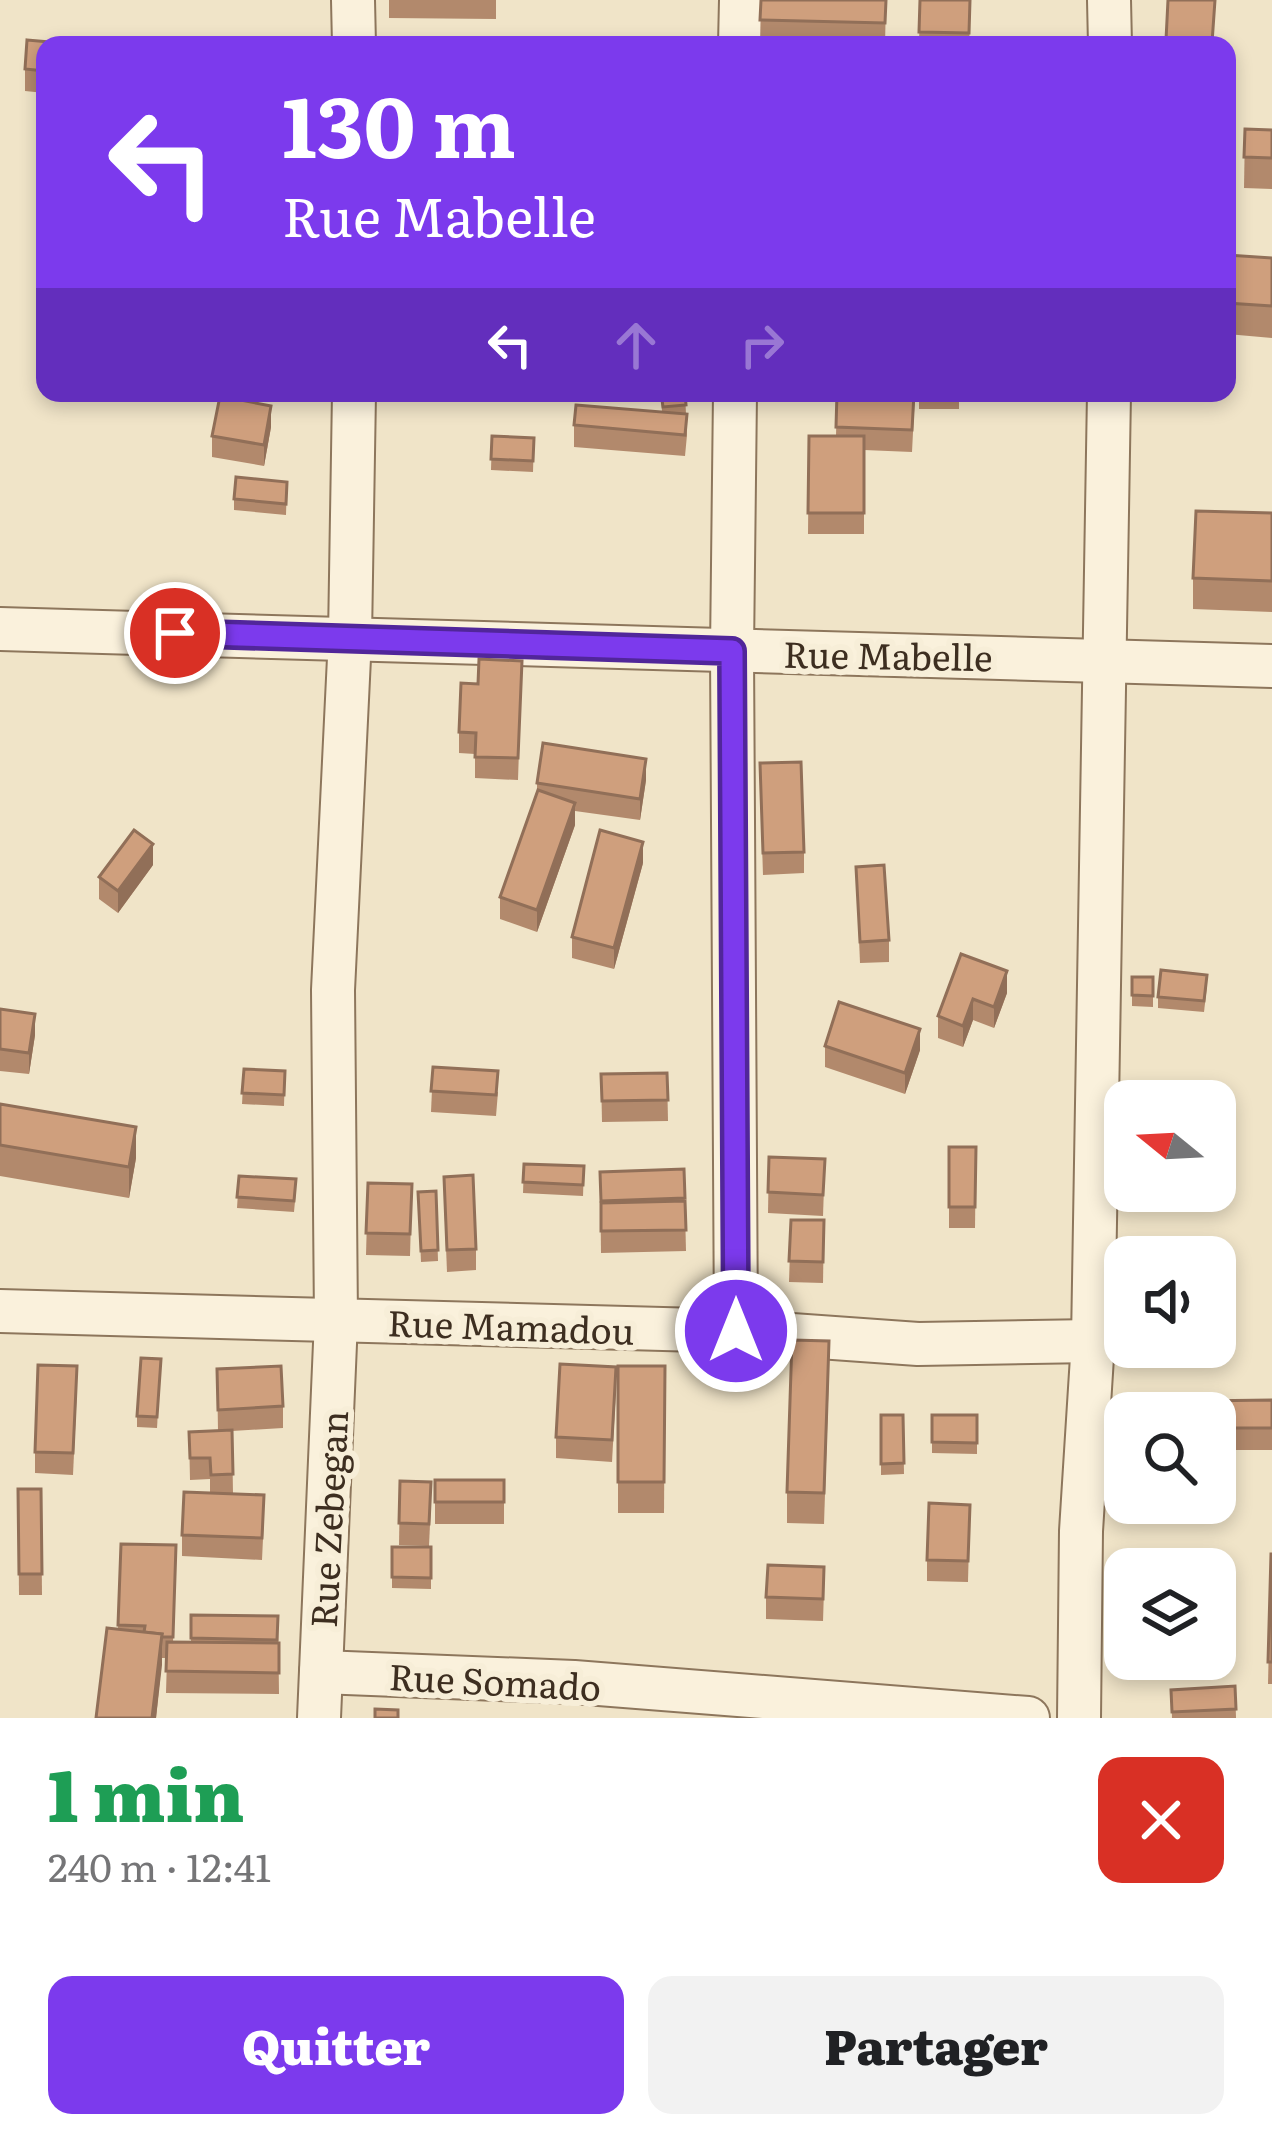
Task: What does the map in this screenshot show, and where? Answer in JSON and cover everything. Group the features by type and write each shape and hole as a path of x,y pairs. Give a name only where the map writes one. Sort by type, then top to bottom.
{"street":[{"path":"353,0 354,36"},
{"path":"740,36 741,0"},
{"path":"1109,0 1110,36"},
{"name":"Rue Zebegan","path":"319,1718 336,1320 333,990 350,637 354,402"},
{"path":"735,402 736,1331"},
{"path":"1079,1718 1081,1531 1093,1341 1109,402"},
{"name":"Rue Mabelle","path":"0,629 1272,666"},
{"name":"Rue Mamadou","path":"0,1311 736,1331 918,1344 1093,1341"},
{"name":"Rue Somado","path":"321,1672 574,1682 1028,1718"},
{"path":"574,1682 626,1718"}],"building":[{"path":"761,0 886,0 885,23 760,20"},
{"path":"920,0 970,0 969,33 919,32"},
{"path":"1168,0 1215,0 1212,36 1166,36"},
{"path":"27,40 36,41 36,70 25,69"},
{"path":"1245,129 1272,130 1272,158 1244,157"},
{"path":"1236,256 1272,258 1272,306 1236,304"},
{"path":"219,402 271,406 264,445 212,436"},
{"path":"662,402 686,402 686,405 663,407"},
{"path":"837,402 914,402 912,430 836,427"},
{"path":"576,405 687,414 685,435 574,425"},
{"path":"492,436 534,438 533,461 491,459"},
{"path":"809,436 864,436 864,513 808,513"},
{"path":"236,477 287,482 286,504 234,499"},
{"path":"1196,511 1272,513 1272,581 1193,578"},
{"path":"479,659 522,661 518,758 475,757 476,733 459,732 461,683 478,684"},
{"path":"543,743 646,759 640,799 537,783"},
{"path":"801,762 804,852 763,853 760,763"},
{"path":"538,790 575,803 537,910 500,897"},
{"path":"134,830 153,844 118,891 99,877"},
{"path":"600,830 643,842 614,948 572,937"},
{"path":"884,865 889,940 860,942 856,867"},
{"path":"961,954 1007,971 994,1007 973,999 963,1026 938,1016"},
{"path":"1161,970 1207,975 1204,1001 1158,997"},
{"path":"1132,977 1153,977 1153,996 1132,995"},
{"path":"839,1002 920,1029 905,1073 825,1046"},
{"path":"0,1009 35,1014 29,1053 0,1049"},
{"path":"433,1067 498,1071 496,1095 431,1091"},
{"path":"244,1069 285,1071 284,1095 242,1093"},
{"path":"667,1073 668,1100 602,1101 601,1074"},
{"path":"0,1104 136,1127 129,1167 0,1145"},
{"path":"949,1147 976,1147 975,1207 949,1207"},
{"path":"769,1157 825,1159 823,1195 768,1192"},
{"path":"524,1164 584,1166 583,1185 523,1182"},
{"path":"684,1169 685,1198 601,1201 600,1172"},
{"path":"473,1175 476,1249 447,1250 444,1177"},
{"path":"239,1176 296,1179 294,1201 237,1197"},
{"path":"368,1183 412,1184 410,1234 366,1233"},
{"path":"436,1191 438,1250 421,1251 418,1192"},
{"path":"685,1201 686,1230 601,1231 601,1203"},
{"path":"791,1220 824,1220 823,1262 789,1261"},
{"path":"792,1340 829,1341 824,1493 787,1492"},
{"path":"141,1358 161,1359 157,1417 137,1416"},
{"path":"560,1364 616,1367 612,1440 556,1437"},
{"path":"38,1365 77,1366 73,1453 35,1452"},
{"path":"281,1366 283,1406 218,1410 217,1369"},
{"path":"618,1366 665,1366 664,1482 618,1482"},
{"path":"1236,1400 1272,1400 1272,1428 1236,1428"},
{"path":"881,1415 903,1415 904,1463 881,1464"},
{"path":"932,1415 977,1415 977,1443 932,1442"},
{"path":"232,1430 233,1474 211,1475 210,1458 190,1458 189,1432"},
{"path":"435,1480 504,1480 504,1502 435,1502"},
{"path":"400,1481 431,1482 429,1524 399,1523"},
{"path":"18,1489 41,1489 42,1574 19,1574"},
{"path":"184,1492 264,1495 262,1538 182,1535"},
{"path":"929,1503 970,1505 968,1561 927,1560"},
{"path":"121,1544 176,1545 173,1637 144,1632 145,1626 118,1625"},
{"path":"392,1547 431,1547 431,1578 392,1577"},
{"path":"1271,1554 1272,1662 1268,1662"},
{"path":"768,1565 824,1567 823,1599 766,1597"},
{"path":"191,1615 278,1616 277,1640 191,1638"},
{"path":"107,1628 162,1634 152,1718 96,1718"},
{"path":"167,1642 279,1643 279,1673 166,1671"},
{"path":"1235,1686 1236,1709 1172,1712 1171,1690"},
{"path":"375,1709 398,1710 398,1718 375,1718"}],"route":[{"path":"175,633 732,651 736,1331"}]}
